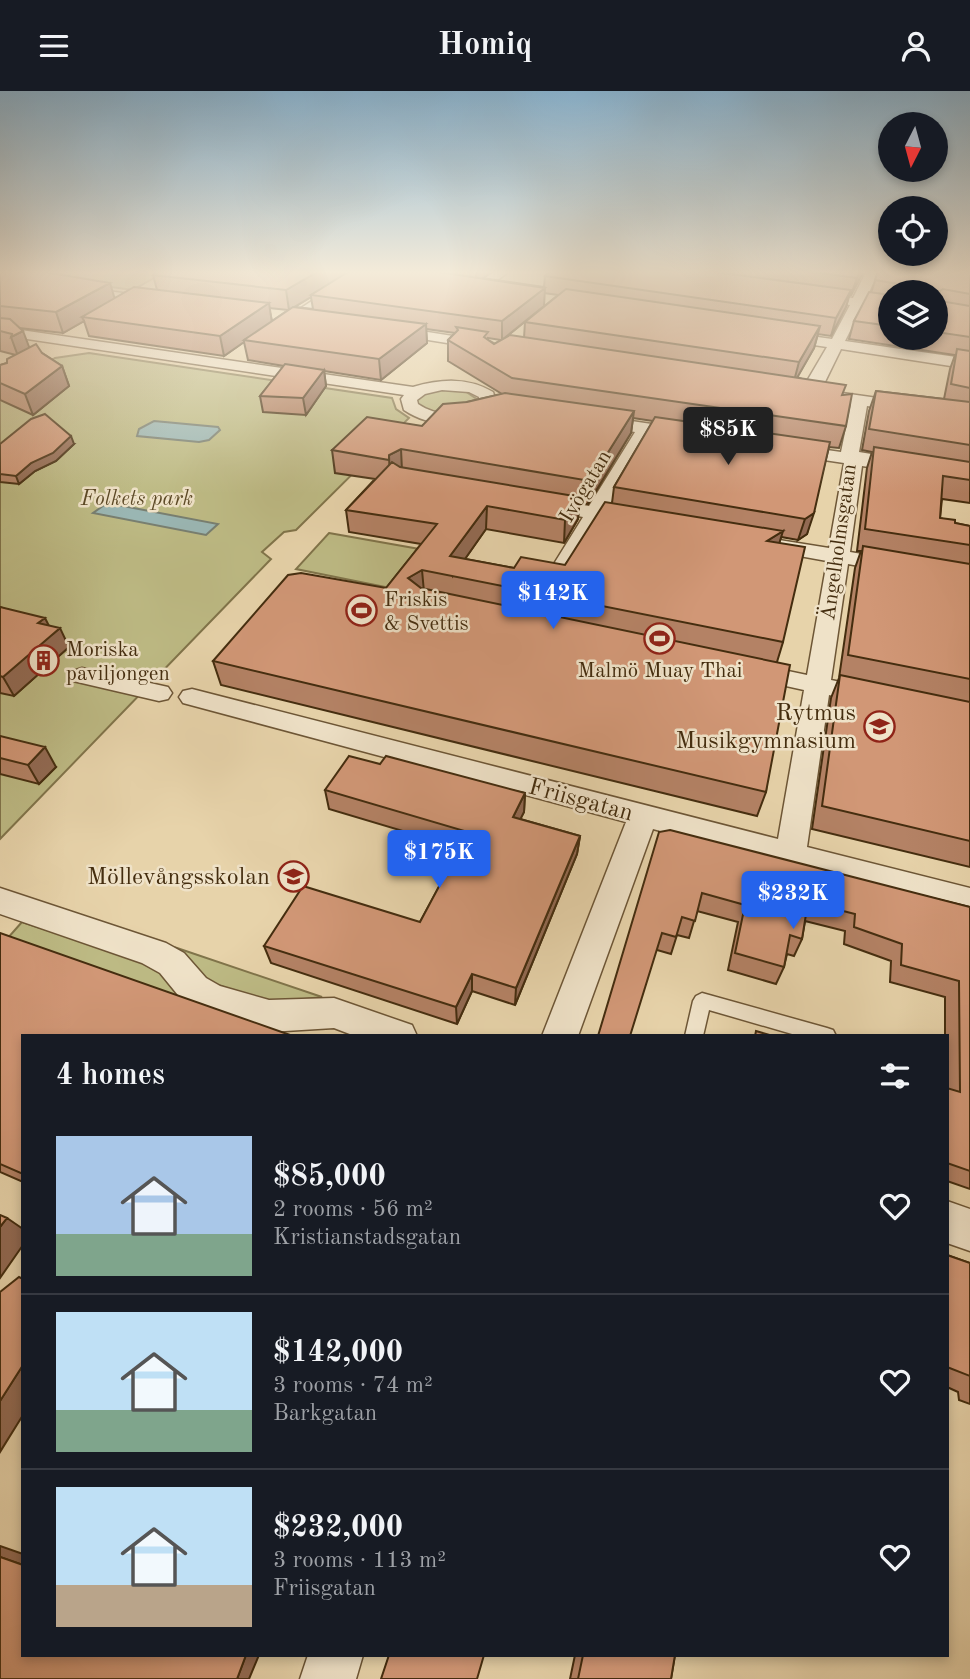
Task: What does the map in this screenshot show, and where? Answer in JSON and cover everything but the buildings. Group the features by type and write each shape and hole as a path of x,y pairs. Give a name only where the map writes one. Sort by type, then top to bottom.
{"street":[{"path":"45,354 59,346"},
{"path":"96,346 416,392 436,386 462,385 484,392 495,405 464,416 435,417 410,406 409,399 416,392"},
{"path":"462,385 505,348 492,346"},
{"path":"833,346 803,393 970,416"},
{"path":"842,346 970,364"},
{"name":"Ängelholmsgatan","path":"791,854 854,459 850,452 860,399"},
{"path":"567,416 714,438"},
{"name":"Ivögatan","path":"563,567 646,428"},
{"path":"769,446 970,476"},
{"path":"512,499 662,525"},
{"path":"742,540 970,579"},
{"path":"724,665 894,700"},
{"path":"82,675 159,693"},
{"name":"Friisgatan","path":"192,697 970,901"},
{"path":"561,1034 643,815"},
{"path":"0,901 155,953 172,963 194,989 211,998 269,1016 334,1013 393,1034"},
{"path":"949,1223 970,1230"},
{"path":"328,1679 335,1657"}],"lane":[{"path":"694,1034 702,1001 820,1034"}],"green space":[{"name":"Folkets park","path":"89,353 392,398 396,409 409,418 296,530 284,532 262,552 271,559 0,839 0,390 55,358"},
{"path":"445,389 465,391 478,400 456,414 425,412 414,400 423,393"},
{"path":"329,533 425,550 395,589 296,569"},
{"path":"22,922 145,962 160,970 180,999 6,940"},
{"path":"177,948 322,997 268,1003 204,980"}],"water":[{"path":"154,421 218,427 220,430 209,440 199,442 137,436 139,429"},
{"path":"107,503 218,524 206,535 93,513"}],"place":[{"name":"Friskis & Svettis","path":"361,611"},
{"name":"Malmö Muay Thai","path":"660,638"},
{"name":"Moriska paviljongen","path":"43,661"},
{"name":"Rytmus Musikgymnasium","path":"879,726"},
{"name":"Möllevångsskolan","path":"293,876"}]}
